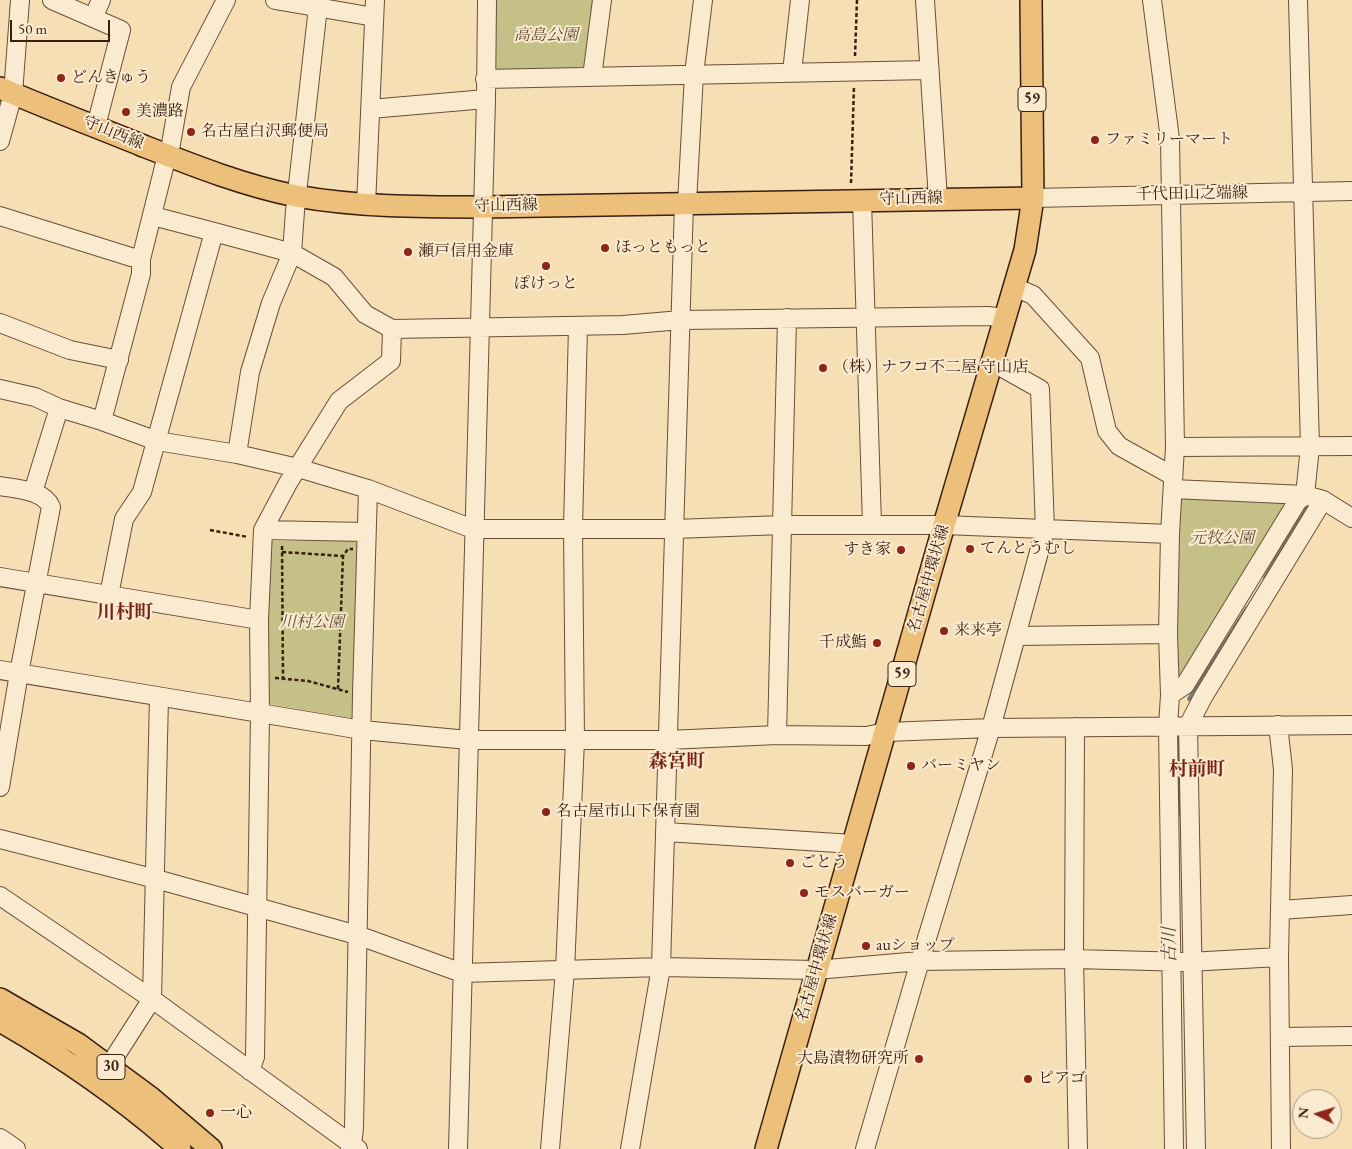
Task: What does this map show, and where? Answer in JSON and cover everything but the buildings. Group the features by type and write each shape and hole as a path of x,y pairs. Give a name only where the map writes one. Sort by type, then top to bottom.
{"main road":[{"name":"名古屋中環状線","path":"766,1149 944,524 1025,250 1033,198 1031,0"},
{"name":"守山西線","path":"7,91 168,155 254,186 297,196 366,205 482,207 1033,198"},
{"name":"30","path":"0,999 78,1044 109,1066 175,1141"},
{"name":"30","path":"0,1021 41,1044 175,1141 211,1149"}],"street":[{"path":"0,140 20,0"},
{"path":"52,0 121,30 96,126"},
{"path":"93,18 101,0"},
{"path":"102,421 141,274 141,258 168,155 181,87 226,0"},
{"path":"275,0 318,7 375,8 366,205"},
{"path":"458,1149 487,0"},
{"path":"592,77 602,0"},
{"path":"630,1149 661,967 681,320 694,74 702,0"},
{"path":"792,72 800,0"},
{"path":"925,0 938,199"},
{"path":"1152,0 1170,139 1175,448 1170,534 1168,634 1170,696 1168,726 1182,962 1196,1149"},
{"path":"1170,696 1185,685 1297,502 1305,496 1310,447 1298,0"},
{"path":"237,454 250,372 271,303 292,253 318,7"},
{"path":"485,79 929,70"},
{"path":"370,109 486,99"},
{"name":"千代田山之端線","path":"1033,198 1352,190"},
{"path":"856,200 866,317 872,525"},
{"path":"0,216 130,257 141,258"},
{"path":"153,216 292,253 334,277 365,314 392,329 623,325 681,320 787,318 988,316 1005,318"},
{"path":"109,595 124,519 142,492 214,232"},
{"path":"1014,288 1033,295 1090,358 1107,431 1119,446 1173,483 1305,496 1323,500 1352,518"},
{"path":"776,735 787,318"},
{"path":"0,323 70,350 119,360"},
{"path":"550,1149 565,970 576,740 573,528 578,326"},
{"path":"250,1071 255,1057 260,714 259,620 262,535 298,468 339,401 391,361 392,329"},
{"path":"865,1149 991,728 1045,530 1040,389 992,362"},
{"path":"0,389 35,397 60,408 157,441 237,454 298,468 368,489 473,529 675,529 782,525 944,524 1045,530 1170,534"},
{"path":"32,492 60,408"},
{"path":"1175,448 1352,446"},
{"path":"0,486 32,492 49,502 51,507 35,583 0,787"},
{"path":"353,1148 368,489"},
{"path":"1174,1149 1182,962 1188,726 1203,697 1323,500"},
{"path":"262,535 282,532 366,540"},
{"path":"0,577 259,620"},
{"path":"1016,636 1168,634"},
{"path":"0,670 362,730 468,740 668,740 776,735 866,736 886,732 991,728 1352,725"},
{"path":"109,1066 152,999 160,697"},
{"path":"1278,725 1283,769 1279,957 1281,1149"},
{"path":"1075,727 1074,960 1078,1149"},
{"path":"666,832 853,844"},
{"path":"0,839 156,879 357,935 462,972 661,967 816,970 920,961 1074,960 1182,962 1279,957"},
{"path":"0,896 152,999 353,1148"},
{"path":"1280,910 1352,906"},
{"path":"1280,1037 1352,1036"},
{"path":"0,1138 16,1149"}],"path":[{"path":"856,200 855,71 857,0"},
{"path":"210,530 262,535"},
{"path":"282,532 283,678"},
{"path":"338,689 343,556 348,549 366,540"},
{"path":"282,552 343,556"},
{"path":"259,676 308,681 362,694"}],"green space":[{"name":"高島公園","path":"492,0 595,0 587,65 582,70 495,73"},
{"name":"元牧公園","path":"1181,494 1292,499 1179,679 1175,675"},
{"name":"川村公園","path":"267,541 355,541 360,546 356,715 352,718 269,704 265,701"}],"waterway":[{"name":"古川","path":"1265,578 1307,504"},
{"name":"古川","path":"1189,699 1247,608"},
{"name":"古川","path":"1179,740 1181,815"}],"place":[{"name":"どんきゅう","path":"61,78"},
{"name":"美濃路","path":"126,112"},
{"name":"名古屋白沢郵便局","path":"191,132"},
{"name":"ファミリーマート","path":"1095,140"},
{"name":"ほっともっと","path":"605,248"},
{"name":"瀬戸信用金庫","path":"408,252"},
{"name":"ぽけっと","path":"546,266"},
{"name":"（株）ナフコ不二屋 守山店","path":"823,368"},
{"name":"てんとうむし","path":"970,549"},
{"name":"すき家","path":"901,550"},
{"name":"来来亭","path":"944,631"},
{"name":"千成鮨","path":"877,643"},
{"name":"バーミヤン","path":"911,766"},
{"name":"名古屋市山下保育園","path":"546,812"},
{"name":"ごとう","path":"790,863"},
{"name":"モスバーガー","path":"804,893"},
{"name":"auショップ","path":"866,946"},
{"name":"大島漬物研究所","path":"919,1059"},
{"name":"ピアゴ","path":"1028,1079"},
{"name":"一心","path":"210,1113"}],"district":[{"name":"川村町","path":"125,613"},
{"name":"森宮町","path":"677,762"},
{"name":"村前町","path":"1197,770"}]}
